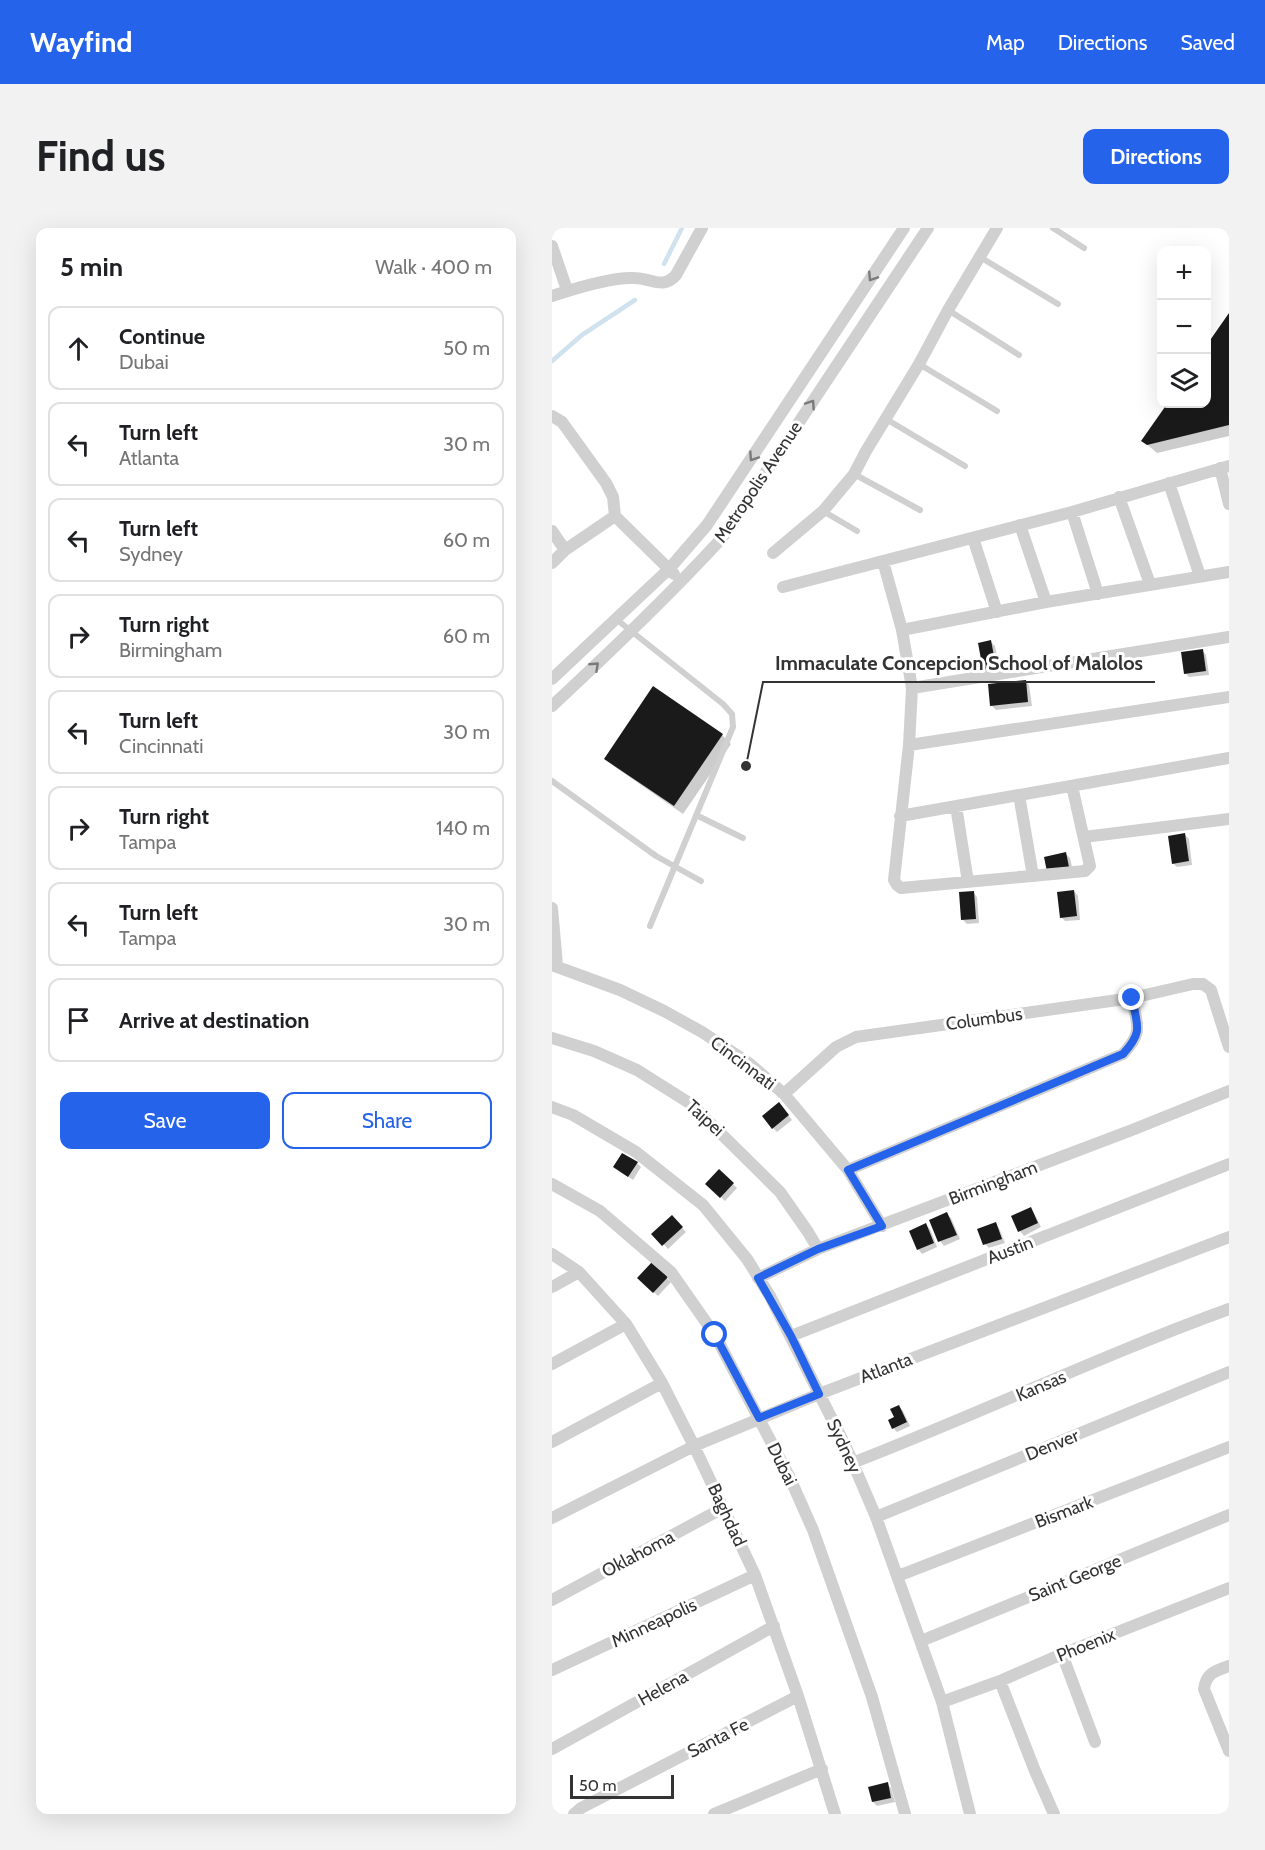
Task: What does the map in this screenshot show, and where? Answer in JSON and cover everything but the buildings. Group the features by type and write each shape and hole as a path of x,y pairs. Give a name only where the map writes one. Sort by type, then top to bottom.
{"street":[{"path":"552,296 567,290 626,278 641,278 664,284 671,281 702,228"},
{"name":"Metropolis Avenue","path":"552,679 669,569 714,515 904,228"},
{"name":"Metropolis Avenue","path":"552,706 632,632 722,538 928,228"},
{"path":"773,553 823,511 854,474 997,228"},
{"path":"552,246 567,290"},
{"path":"552,416 562,422 606,483 613,497 615,516 682,582"},
{"path":"783,587 1072,512 1225,467 1229,504"},
{"path":"1169,483 1200,576"},
{"path":"1119,497 1150,584"},
{"path":"1072,512 1098,594"},
{"path":"552,563 566,550 615,516"},
{"path":"1020,525 1046,602"},
{"path":"552,531 566,550"},
{"path":"973,538 997,612"},
{"path":"883,561 902,630 912,688 909,745 894,880 897,885 901,888 1085,871 1089,866 1072,786"},
{"path":"902,630 1046,602 1229,572"},
{"path":"912,688 1229,638"},
{"path":"909,745 1229,697"},
{"path":"900,816 1229,758"},
{"path":"1019,795 1033,876"},
{"path":"956,806 968,882"},
{"path":"1084,837 1229,819"},
{"path":"552,908 554,965"},
{"name":"Cincinnati","path":"554,965 620,990 664,1011 702,1032 750,1064 784,1094 848,1170 882,1226"},
{"name":"Columbus","path":"784,1094 801,1076 836,1047 856,1037 1132,998 1193,984 1203,984 1211,990 1229,1047"},
{"path":"848,1170 1123,1054 1138,1032 1132,998"},
{"name":"Taipei","path":"552,1038 594,1051 637,1070 691,1104 780,1192 818,1249"},
{"name":"Birmingham","path":"758,1278 818,1249 1229,1091"},
{"name":"Sydney","path":"552,1107 573,1114 636,1152 703,1204 747,1259 791,1336 846,1447 876,1517 942,1702 970,1814"},
{"name":"Austin","path":"791,1336 1229,1164"},
{"name":"Dubai","path":"552,1184 600,1211 671,1272 715,1335 789,1476 813,1530 872,1697 905,1814"},
{"name":"Atlanta","path":"552,1518 694,1446 759,1418 1229,1237"},
{"name":"Baghdad","path":"552,1254 579,1272 626,1324 662,1383 694,1446 755,1575 798,1696 835,1814"},
{"path":"552,1287 579,1272"},
{"name":"Kansas","path":"852,1463 1229,1309"},
{"path":"552,1364 626,1324"},
{"name":"Denver","path":"876,1517 1229,1372"},
{"path":"552,1442 662,1383"},
{"name":"Bismark","path":"898,1576 1229,1447"},
{"name":"Oklahoma","path":"552,1600 723,1508"},
{"name":"Saint George","path":"921,1641 1229,1515"},
{"name":"Minneapolis","path":"552,1670 755,1575"},
{"name":"Phoenix","path":"942,1702 1000,1681 1229,1588"},
{"name":"Helena","path":"552,1749 774,1626"},
{"path":"1062,1654 1095,1742"},
{"path":"1229,1666 1211,1672 1205,1680 1204,1689 1229,1751"},
{"path":"1000,1681 1054,1814"},
{"name":"Santa Fe","path":"574,1814 581,1808 798,1696"},
{"path":"714,1814 822,1769"}],"lane":[{"path":"1053,228 1084,248"},
{"path":"980,257 1058,304"},
{"path":"948,310 1019,356"},
{"path":"919,364 997,411"},
{"path":"886,419 965,466"},
{"path":"854,474 920,510"},
{"path":"823,511 857,531"},
{"path":"616,619 723,704 732,714 733,727 650,926"},
{"path":"552,781 656,856 700,881"},
{"path":"696,814 743,838"}],"waterway":[{"path":"664,264 682,228"},
{"path":"552,361 582,335 635,300"}],"place":[{"name":"Immaculate Concepcion School of Malolos","path":"746,766"}],"route":[{"path":"715,1335 759,1418 819,1394 770,1296 758,1278 818,1249 882,1226 848,1170 1123,1054 1138,1032 1132,998"}]}
